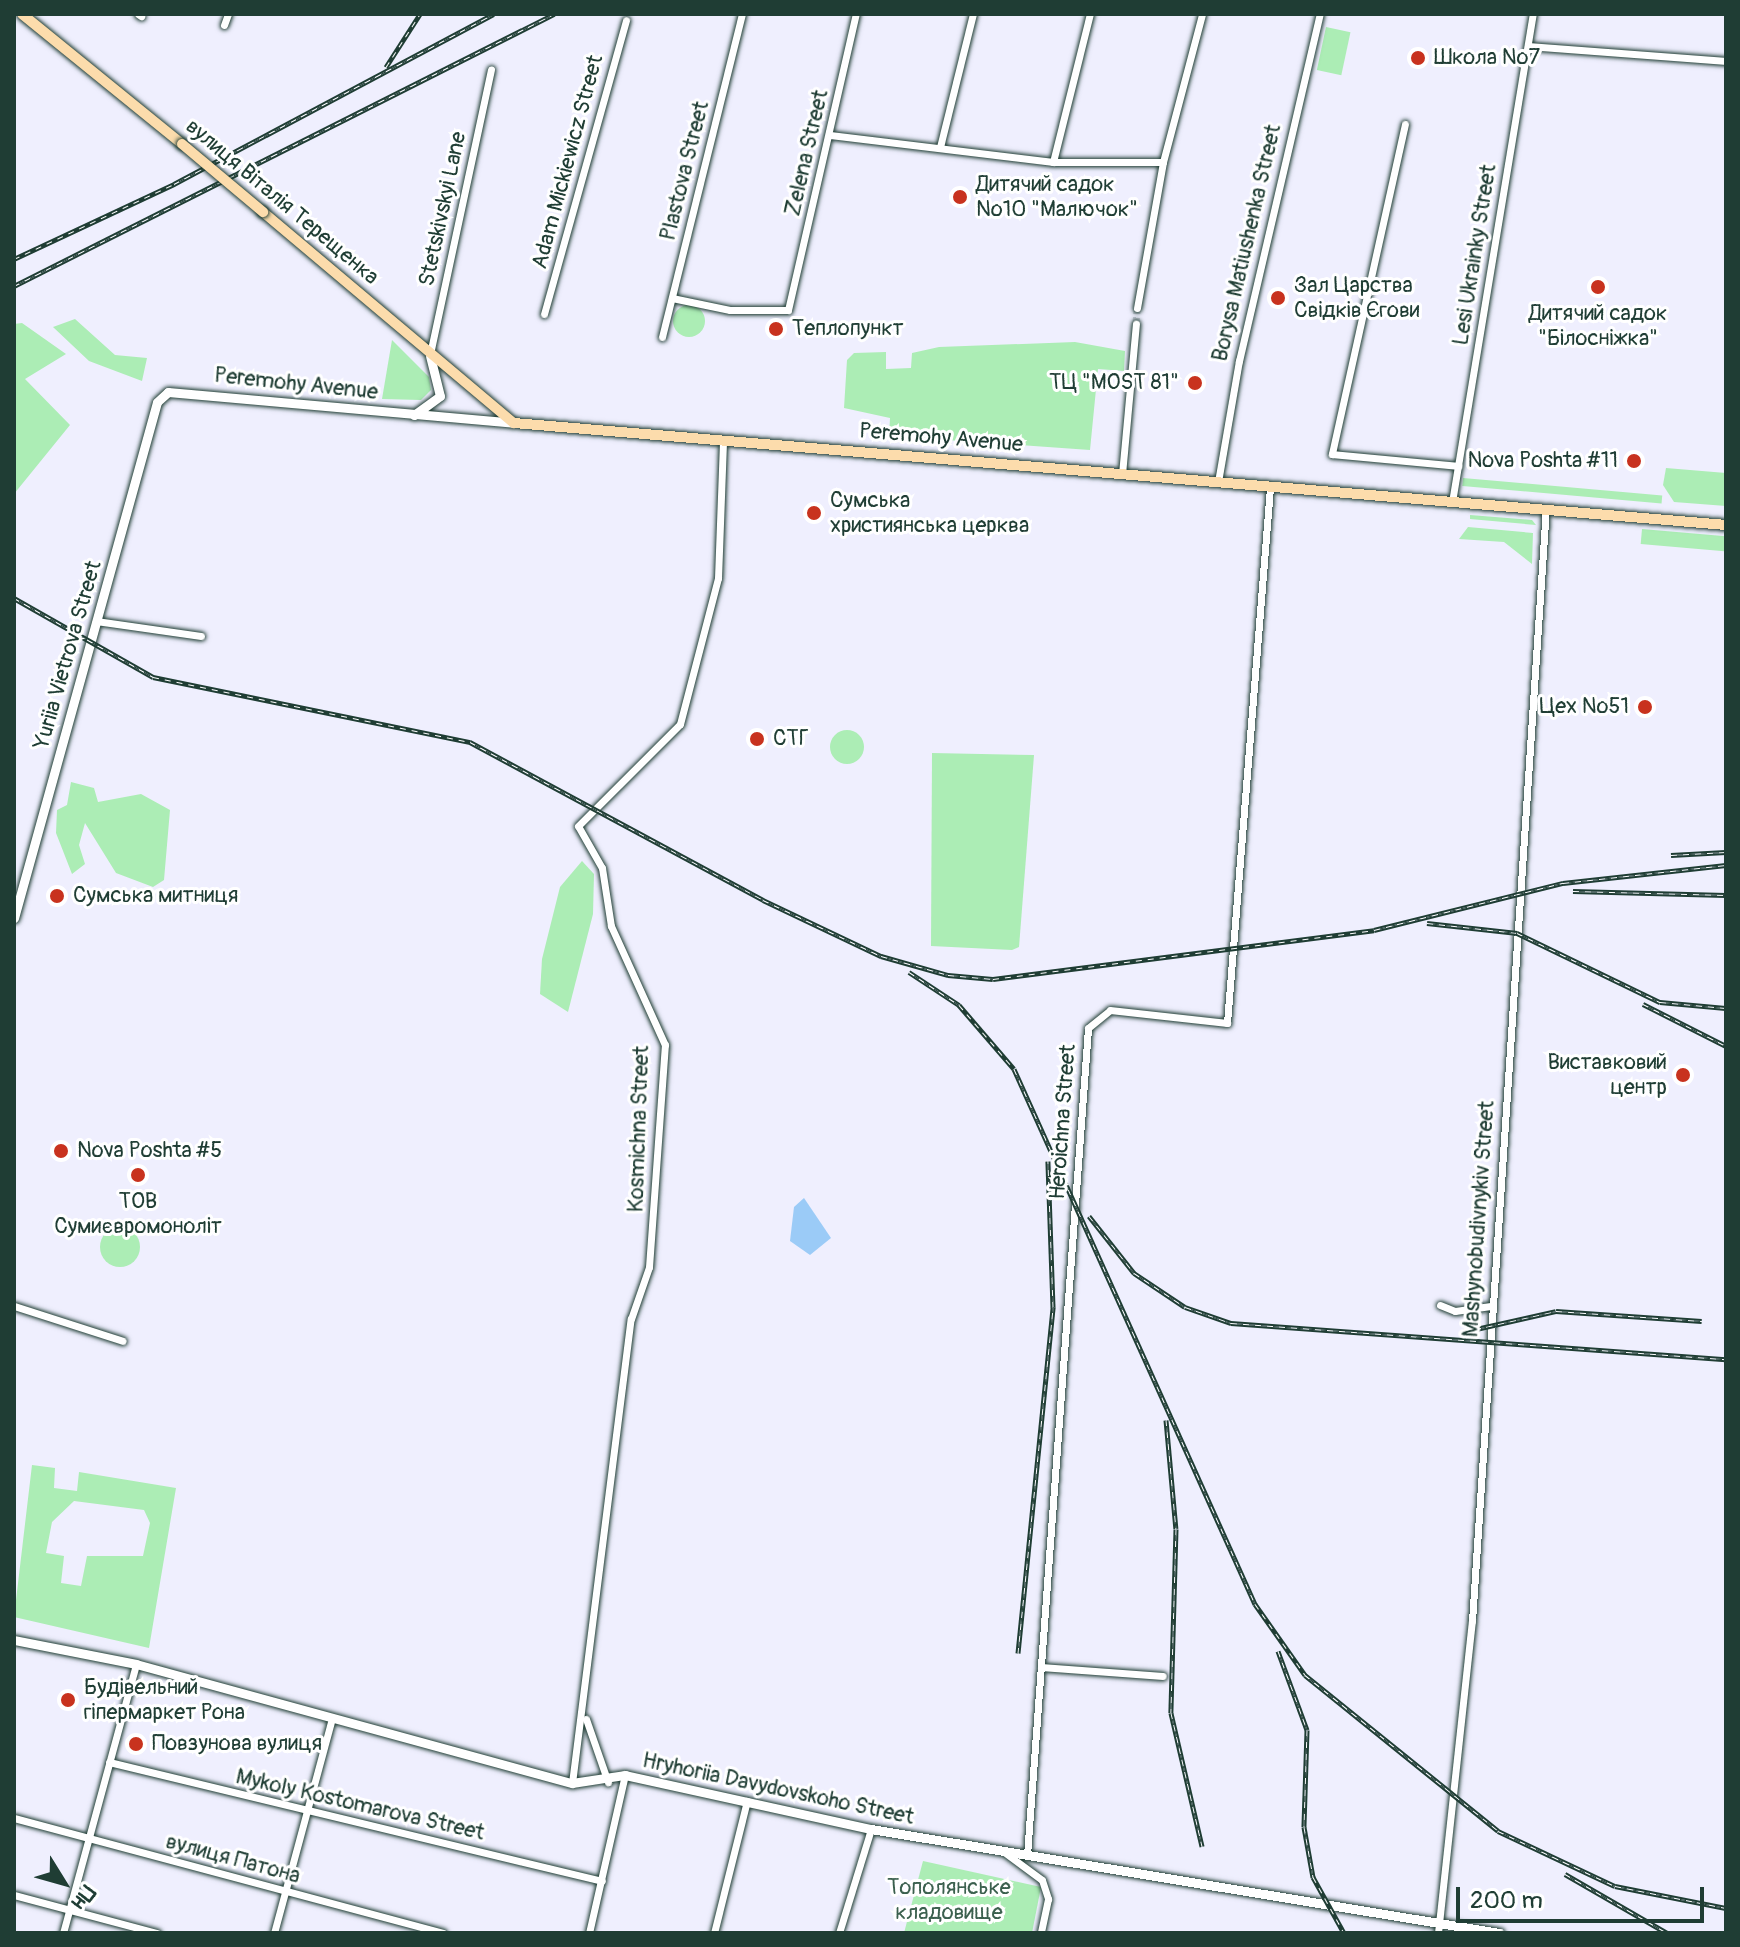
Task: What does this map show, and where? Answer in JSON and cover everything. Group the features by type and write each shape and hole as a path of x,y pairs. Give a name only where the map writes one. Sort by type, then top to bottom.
{"main road":[{"name":"вулиця Віталія Терещенка","path":"22,14 514,423"},
{"name":"Peremohy Avenue","path":"514,423 1726,525"}],"street":[{"path":"224,25 228,14"},
{"name":"Plastova Street","path":"662,337 742,14"},
{"name":"Zelena Street","path":"672,298 730,310 788,310 794,300 856,14"},
{"path":"940,147 973,14"},
{"path":"1053,162 1090,14"},
{"path":"1137,308 1163,162 1202,14"},
{"name":"Borysa Matiushenka Street","path":"1218,482 1239,361 1320,14"},
{"name":"Lesi Ukrainky Street","path":"1452,502 1533,14"},
{"name":"Adam Mickiewicz Street","path":"544,314 626,20"},
{"path":"1528,46 1726,61"},
{"name":"Stetskivskyi Lane","path":"430,356 491,69"},
{"path":"1405,124 1332,454 1458,466"},
{"path":"830,135 1053,162 1163,162"},
{"path":"1122,474 1136,324"},
{"path":"410,416 440,396 443,385 430,356"},
{"name":"Peremohy Avenue","path":"157,402 168,392 514,423"},
{"name":"Yuriia Vietrova Street","path":"14,918 157,402"},
{"name":"Kosmichna Street","path":"572,1783 585,1713 631,1319 649,1267 665,1045 611,926 602,868 578,826 680,724 718,578 723,439"},
{"name":"Heroichna Street","path":"1027,1855 1088,1028 1110,1010 1227,1023 1270,487"},
{"name":"Mashynobudivnykiv Street","path":"1438,1931 1472,1621 1546,508"},
{"path":"96,621 201,636"},
{"path":"1440,1305 1455,1311 1491,1306"},
{"path":"14,1306 123,1341"},
{"name":"Hryhoriia Davydovskoho Street","path":"14,1640 136,1664 572,1783 608,1782 625,1775 871,1829 1438,1931 1499,1933"},
{"path":"63,1933 136,1664"},
{"path":"1041,1667 1163,1676"},
{"path":"585,1713 608,1782"},
{"path":"274,1933 332,1718"},
{"name":"Mykoly Kostomarova Street","path":"109,1762 602,1881"},
{"path":"589,1933 625,1775"},
{"path":"714,1933 747,1801"},
{"name":"вулиця Патона","path":"14,1818 443,1933"},
{"path":"839,1933 871,1829"},
{"path":"1002,1851 1042,1880 1048,1899 1041,1933"},
{"path":"14,1895 157,1933"}],"green space":[{"path":"1326,27 1350,32 1341,75 1317,70"},
{"path":"689,305 700,310 705,321 700,332 689,337 678,332 673,321 678,310"},
{"path":"75,319 115,355 147,358 142,381 89,361 53,327"},
{"path":"22,323 66,354 25,379 70,425 14,494 14,324"},
{"path":"392,340 429,377 431,390 421,400 382,399"},
{"path":"1075,342 1125,351 1124,371 1098,369 1090,450 889,436 890,418 844,408 847,360 854,353 886,352 886,369 911,368 912,353 939,347"},
{"path":"1666,468 1726,473 1726,506 1674,502 1663,485"},
{"path":"1463,478 1662,495 1662,503 1462,486"},
{"path":"1470,515 1532,520 1536,525 1470,519"},
{"path":"1468,527 1533,533 1532,564 1504,542 1459,539"},
{"path":"1642,529 1726,536 1724,551 1641,544"},
{"path":"847,730 859,735 864,747 859,759 847,764 835,759 830,747 835,735"},
{"path":"932,753 1034,755 1019,947 1012,950 931,946"},
{"path":"71,782 94,788 98,802 141,794 170,810 164,880 153,887 116,873 85,823 79,845 85,864 72,874 56,833 57,810 67,805"},
{"path":"582,861 594,874 593,914 568,1012 540,994 542,959 560,887"},
{"path":"120,1227 134,1233 140,1247 134,1261 120,1267 106,1261 100,1247 106,1233"},
{"path":"32,1465 55,1468 54,1488 77,1491 79,1472 176,1488 149,1648 14,1617","holes":["74,1501 144,1510 150,1523 143,1556 87,1556 81,1586 61,1583 64,1556 46,1553 52,1522"]},
{"name":"Тополянське кладовище","path":"923,1861 1041,1887 1032,1933 904,1933"}],"water":[{"path":"804,1198 831,1238 810,1255 790,1241 794,1207"}],"tunnel":[{"path":"1136,324 1137,308"}],"railway":[{"path":"386,67 420,14"},
{"path":"14,259 174,184 494,14"},
{"path":"14,286 554,14"},
{"path":"14,598 153,677 470,742 763,900 881,956 948,975 993,979 1374,930 1563,883 1726,865"},
{"path":"1671,855 1726,852"},
{"path":"1573,891 1726,895"},
{"path":"1427,923 1517,933 1660,1002 1726,1008"},
{"path":"909,972 959,1005 1014,1069 1255,1604 1305,1675 1498,1831 1615,1886 1726,1908"},
{"path":"1643,1004 1726,1046"},
{"path":"1018,1653 1053,1307 1048,1161"},
{"path":"1089,1216 1134,1273 1185,1307 1231,1323 1726,1359"},
{"path":"1463,1332 1556,1311 1702,1321"},
{"path":"1166,1420 1176,1529 1171,1713 1202,1846"},
{"path":"1278,1651 1307,1730 1304,1827 1313,1877 1344,1933"},
{"path":"1565,1874 1667,1933"}],"place":[{"name":"Школа №7","path":"1418,58"},
{"name":"Дитячий садок №10 \"Малючок\"","path":"960,197"},
{"name":"Дитячий садок \"Білосніжка\"","path":"1598,287"},
{"name":"Зал Царства Свідків Єгови","path":"1278,298"},
{"name":"Теплопункт","path":"776,329"},
{"name":"ТЦ \"MOST 81\"","path":"1195,383"},
{"name":"Nova Poshta #11","path":"1634,461"},
{"name":"Сумська християнська церква","path":"814,513"},
{"name":"Цех №51","path":"1645,707"},
{"name":"СТГ","path":"757,739"},
{"name":"Сумська митниця","path":"57,896"},
{"name":"Виставковий центр","path":"1683,1075"},
{"name":"Nova Poshta #5","path":"61,1151"},
{"name":"ТОВ Сумиєвромоноліт","path":"138,1175"},
{"name":"Будівельний гіпермаркет Рона","path":"68,1700"},
{"name":"Повзунова вулиця","path":"136,1744"}]}
